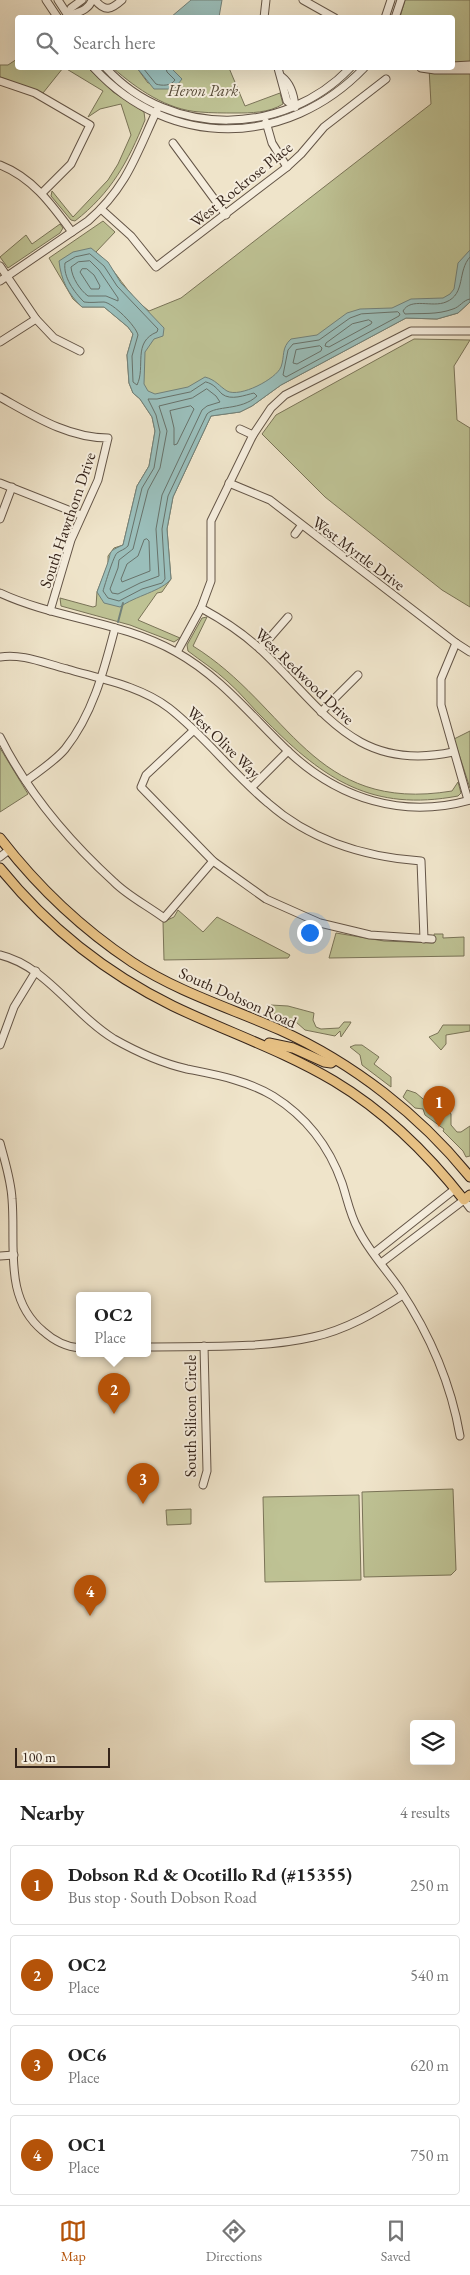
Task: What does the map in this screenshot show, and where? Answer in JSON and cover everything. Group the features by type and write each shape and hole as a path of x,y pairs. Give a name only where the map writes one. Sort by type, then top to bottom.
{"main road":[{"name":"South Dobson Road","path":"0,839 44,889 69,912 133,962 173,985 281,1031 335,1060 378,1088 415,1119 470,1178"},
{"name":"South Dobson Road","path":"0,868 51,922 112,970 171,1005 254,1040 335,1082 382,1115 415,1144 468,1201"},
{"path":"254,1040 293,1048 324,1062 331,1063 335,1060"},
{"path":"455,1189 470,1178"}],"street":[{"path":"46,0 56,15"},
{"path":"58,0 67,15"},
{"path":"68,15 70,8 82,0"},
{"path":"75,15 90,6 93,0 106,9 110,9 122,0"},
{"path":"264,15 266,0"},
{"path":"303,0 329,15"},
{"path":"386,15 391,0"},
{"path":"396,15 401,0"},
{"path":"455,66 470,65"},
{"path":"96,70 116,90 135,104 156,114 180,123 202,127 232,128 267,126 287,120 324,102 362,70"},
{"path":"108,70 138,94 160,105 202,118 228,120 264,117 295,107 329,87 348,70"},
{"path":"279,70 287,101 295,107"},
{"path":"435,70 470,70"},
{"name":"West Rockrose Place","path":"101,209 131,236 156,267 226,215 302,154 324,127 386,79"},
{"path":"0,81 35,93 90,125 72,164 42,192"},
{"path":"0,281 72,232 101,209 114,195 129,171 160,105"},
{"path":"264,117 272,143 286,167"},
{"path":"173,143 226,215"},
{"path":"0,165 9,169 42,192 72,232"},
{"path":"0,266 36,319 54,338 80,351"},
{"path":"0,342 36,319"},
{"path":"177,652 201,608 210,581 211,521 253,435 270,408 285,395 412,331 470,331"},
{"name":"South Hawthorn Drive","path":"0,397 58,429 93,438 108,438 98,480 71,540 50,611"},
{"path":"240,429 253,435"},
{"path":"0,483 81,515"},
{"name":"West Myrtle Drive","path":"229,483 270,500 301,526 470,652"},
{"path":"0,520 12,487"},
{"path":"295,534 301,526"},
{"path":"0,593 50,611 115,628 145,638 177,652 218,681 288,751 329,783 356,796 382,804 426,808 469,800 440,705 440,679 456,643"},
{"name":"West Redwood Drive","path":"201,608 227,623 260,649 346,735 374,749 404,756 431,757 453,752"},
{"path":"260,649 288,617"},
{"path":"26,781 64,750 84,722 101,679 115,628"},
{"name":"West Olive Way","path":"0,657 24,658 140,691 168,708 194,730 268,804 303,829 344,848 390,859 421,861 424,939"},
{"path":"321,712 358,675"},
{"path":"194,730 146,775 141,787 213,861 266,899 320,923 370,935 432,939"},
{"path":"0,737 26,781 68,837 115,883 164,918 213,861"},
{"path":"252,787 288,751"},
{"path":"0,857 9,850"},
{"path":"0,955 36,971 83,1016 131,1048 166,1063 248,1084 291,1108 306,1122 330,1156 342,1182 358,1229 422,1324 447,1382 460,1436"},
{"path":"0,1045 14,1008 36,971"},
{"path":"0,1143 11,1186 16,1288 22,1305 31,1319 46,1334 68,1346 76,1347"},
{"path":"374,1253 455,1189"},
{"path":"381,1263 468,1201"},
{"path":"0,1256 14,1256"},
{"path":"151,1347 275,1343 313,1337 371,1314 403,1294"},
{"name":"South Silicon Circle","path":"204,1346 207,1471 204,1485"}],"green space":[{"path":"405,0 470,0 470,302 458,313 437,319 406,318 281,385 252,406 240,412 211,416 173,497 167,529 171,579 162,592 157,593 138,620 180,638 174,642 130,625 61,606 60,598 93,607 96,606 97,592 108,564 108,556 114,548 123,545 137,486 149,466 155,431 152,417 140,399 133,393 129,383 127,355 133,334 128,327 104,307 82,307 73,299 49,258 103,221 115,232 96,252 141,304 149,311 181,298 431,104 429,70 455,70 455,15 401,15"},
{"path":"15,60 15,70 61,70 43,93 0,77 0,65 8,65"},
{"path":"68,70 90,70 113,92 144,112 145,120 132,150 117,176 99,199 75,221 71,220 51,196 52,191 73,217 108,180 118,164 131,135 121,104 100,109 88,117 103,91"},
{"name":"Heron Park","path":"116,70 138,70 148,83 179,76 173,70 230,70 245,106 280,93 283,104 266,111 254,113 200,112 164,103"},
{"path":"60,224 63,228 60,233 8,268 0,257 26,235 32,244"},
{"path":"414,339 470,340 454,366 457,420 470,428 470,607 442,590 325,497 262,434 276,415"},
{"path":"207,617 193,646 226,670 306,750 334,771 366,786 405,794 452,791 458,782 461,793 458,796 427,800 400,799 375,795 352,787 330,775 288,742 222,677 188,651 187,645 202,618"},
{"path":"470,731 470,788 454,739"},
{"path":"0,748 28,794 0,812"},
{"path":"178,910 203,932 217,917 290,955 288,958 164,960 163,922 174,917"},
{"path":"336,933 384,941 434,943 434,934 443,934 443,938 464,937 464,956 329,958"},
{"path":"271,1005 288,1006 314,1013 313,1020 316,1027 321,1029 339,1028 344,1022 351,1022 341,1037 340,1031 335,1036 305,1030 296,1022 285,1021 273,1012"},
{"path":"443,1025 470,1025 470,1031 446,1035 446,1044 441,1050 429,1037 438,1033"},
{"path":"362,1045 379,1057 374,1064 391,1077 391,1087 362,1065 360,1055 350,1047"},
{"path":"407,1090 416,1093 429,1104 443,1103 451,1114 451,1125 457,1132 461,1132 470,1126 470,1156 466,1157 463,1151 443,1131 444,1129 425,1115 423,1109 415,1108 403,1097"},
{"path":"453,1489 456,1570 451,1575 364,1577 362,1492"},
{"path":"359,1495 361,1580 265,1582 263,1497"},
{"path":"191,1509 191,1524 167,1525 166,1510"}],"water":[{"path":"191,0 222,0 219,15 173,15"},
{"path":"139,70 173,70 182,79 174,89 154,89"},
{"path":"91,248 108,262 121,283 164,328 163,336 154,339 145,352 144,384 148,391 155,394 188,387 205,377 215,381 227,391 240,392 257,386 278,372 281,367 284,349 291,339 317,335 347,313 360,309 392,308 411,299 443,298 450,294 454,289 458,263 470,250 470,302 458,313 437,319 406,318 281,385 252,406 240,412 211,416 173,497 167,529 171,579 161,587 120,607 104,603 97,592 111,552 123,545 137,486 149,466 155,431 152,417 140,399 133,393 129,383 127,355 133,334 128,327 104,307 82,307 69,292 63,280 59,261 73,252"}],"waterway":[{"path":"118,622 123,603"}],"place":[{"name":"Dobson Rd & Ocotillo Rd (#15355)","path":"439,1127"},
{"name":"OC2","path":"114,1414"},
{"name":"OC6","path":"143,1504"},
{"name":"OC1","path":"90,1616"}]}
